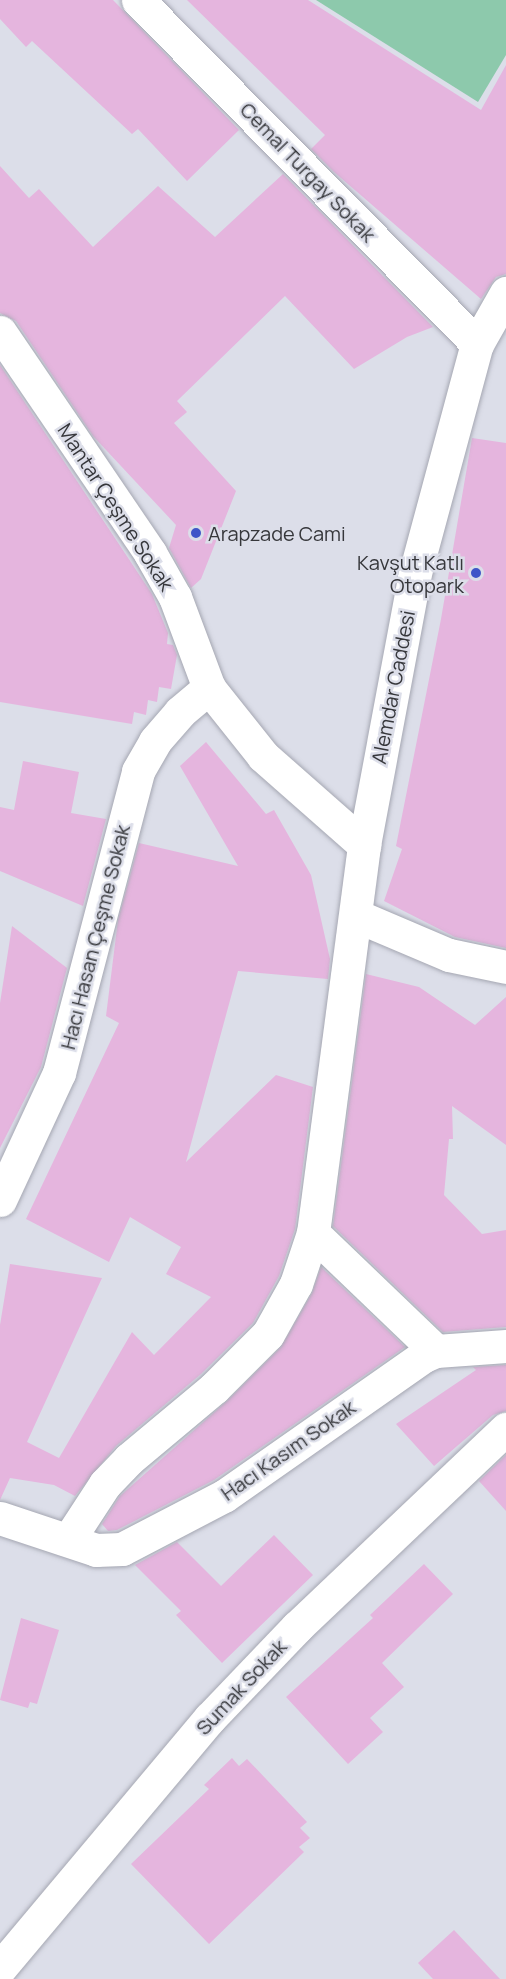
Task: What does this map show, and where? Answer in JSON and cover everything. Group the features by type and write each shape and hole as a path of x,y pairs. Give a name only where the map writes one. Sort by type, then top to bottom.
{"street":[{"name":"Cemal Turgay Sokak","path":"138,0 477,344"},
{"name":"Alemdar Caddesi","path":"69,1539 105,1484 129,1459 214,1388 268,1334 284,1311 313,1233 332,1070 357,916 364,845 414,577 477,344 506,293"},
{"name":"Mantar Çeşme Sokak","path":"0,332 150,553 175,597 209,688 263,756 364,845"},
{"name":"Hacı Hasan Çeşme Sokak","path":"0,1200 59,1073 138,771 155,741 180,712 209,688"},
{"path":"357,916 449,955 506,967"},
{"path":"313,1233 436,1351 506,1346"},
{"name":"Hacı Kasım Sokak","path":"69,1539 107,1551 142,1540 224,1496 436,1351"},
{"name":"Sumak Sokak","path":"0,1968 210,1718 305,1619 506,1429"},
{"path":"0,1518 69,1539"}],"green space":[{"path":"316,0 506,0 506,55 478,102"}],"building":[{"path":"0,0 113,0 239,130 187,181 138,129 132,134 32,41 26,47 0,19"},
{"path":"187,0 308,0 481,110 506,65 506,274 496,277 481,299 334,172 311,149 325,135"},
{"path":"0,166 29,198 39,189 93,247 158,186 215,237 283,174 433,327 407,337 354,369 285,296 177,401 187,412 174,423 236,491 201,579 191,588 169,548 176,525 93,436 16,321 0,313"},
{"path":"0,365 152,594 168,633 167,644 173,645 177,655 171,689 159,687 157,702 148,700 146,715 134,712 132,724 0,702"},
{"path":"472,438 506,443 506,948 455,937 384,901 402,849 396,846 441,619"},
{"path":"206,742 266,814 274,810 311,875 330,959 328,979 238,971 186,1162 276,1075 313,1087 295,1229 279,1276 253,1323 201,1374 116,1446 75,1496 54,1485 10,1478 0,1500 0,1325 10,1264 102,1278 27,1442 59,1458 132,1332 154,1355 211,1297 166,1274 181,1247 130,1217 109,1262 26,1219 119,1023 106,1016 118,920 139,843 238,866 180,766"},
{"path":"23,761 79,772 71,813 106,819 83,906 0,871 0,807 14,810"},
{"path":"12,926 67,968 41,1067 0,1148 0,1003"},
{"path":"366,974 419,987 475,1025 506,997 506,1145 452,1106 453,1139 449,1139 444,1195 482,1234 506,1230 506,1327 443,1332 333,1226"},
{"path":"321,1267 405,1347 214,1480 117,1530 108,1531 102,1524 120,1496 227,1401 281,1347 312,1293"},
{"path":"506,1365 506,1411 493,1415 434,1466 396,1424 476,1370 473,1367"},
{"path":"506,1455 506,1511 479,1481"},
{"path":"274,1535 313,1575 222,1663 176,1615 181,1611 135,1565 177,1542 221,1586"},
{"path":"424,1564 453,1594 382,1663 404,1687 370,1718 383,1732 348,1764 286,1697 373,1618 370,1615"},
{"path":"21,1618 59,1630 37,1704 30,1702 28,1708 0,1700"},
{"path":"232,1758 239,1766 247,1759 307,1822 300,1828 310,1838 299,1847 304,1852 209,1944 131,1864 209,1789 204,1785"},
{"path":"454,1930 500,1979 433,1979 418,1963"}],"place":[{"name":"Arapzade Cami","path":"196,533"},
{"name":"Kavşut Katlı Otopark","path":"476,573"}]}
